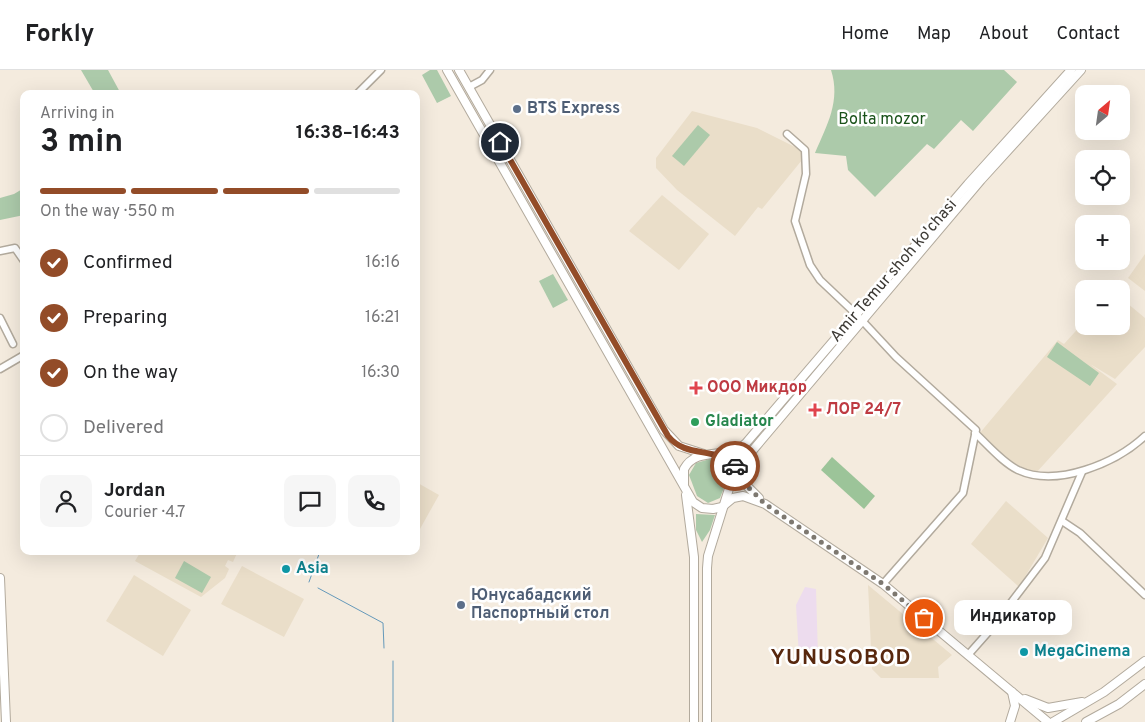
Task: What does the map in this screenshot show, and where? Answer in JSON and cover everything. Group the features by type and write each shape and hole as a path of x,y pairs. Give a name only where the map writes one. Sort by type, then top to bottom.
{"main road":[{"path":"447,70 693,502 702,508 713,509 724,505 733,498 741,496 752,498 765,504 883,584 1048,722"},
{"path":"459,70 642,392 673,441 686,449 724,457 738,472 746,485 765,504"},
{"name":"Amir Temur shoh ko'chasi","path":"694,722 694,557 683,475 687,465 697,457 734,452 746,444 968,184 1071,70"},
{"name":"Amir Temur shoh ko'chasi","path":"707,722 706,568 708,556 731,484 753,450 981,180 1081,70"},
{"path":"478,124 487,119"},
{"path":"633,397 639,396 642,392"},
{"path":"724,457 731,468 731,484"},
{"path":"0,578 6,722"},
{"path":"1053,722 1093,699 1145,662"},
{"path":"694,674 701,670 707,675"},
{"path":"1100,722 1145,684"},
{"path":"1012,692 1048,708 1066,706 1093,699"},
{"path":"1010,722 1015,708 1012,692"},
{"path":"1086,722 1119,704"}],"street":[{"path":"361,90 381,70"},
{"path":"469,87 482,80 490,70"},
{"path":"787,134 805,150 806,174 795,221 804,252 820,280 856,314 896,357 976,430 963,493 883,584"},
{"path":"0,251 15,248 20,255"},
{"path":"0,318 13,344"},
{"path":"0,369 20,357"},
{"path":"975,433 1012,466 1026,473 1045,476 1082,472 1130,449 1145,436"},
{"path":"968,655 1034,575 1052,546 1082,472"},
{"path":"1062,521 1080,533 1145,595"}],"shaded area":[{"path":"692,111 757,128 801,150 802,160 762,209 758,207 735,236 677,190 656,168 656,158"},
{"path":"662,195 709,234 679,270 629,231"},
{"path":"1145,254 1145,291 1128,278"},
{"path":"1130,306 1145,318 1145,347 1115,379 1090,364 1117,384 1035,474 1014,463 979,434 1058,340 1064,344 1075,332 1075,335 1130,335"},
{"path":"420,484 439,495 420,529"},
{"path":"1006,501 1048,538 1019,587 971,544"},
{"path":"139,555 236,555 233,562 228,560 225,566 229,569 225,578 201,597 135,561"},
{"path":"242,566 304,599 284,637 221,604"},
{"path":"134,575 191,610 163,656 106,621"},
{"path":"868,585 952,655 938,667 939,678 881,678 872,669"},
{"path":"805,587 816,589 818,657 799,657 796,605"}],"green space":[{"path":"81,70 108,70 119,90 93,90"},
{"path":"430,70 437,70 451,96 437,103 422,75"},
{"name":"Bolta mozor","path":"831,70 1004,70 1017,82 973,131 961,120 934,149 927,144 875,197 848,170 846,156 815,153 828,123 833,103 834,81"},
{"path":"698,125 710,135 684,166 672,156"},
{"path":"20,190 20,216 0,220 0,198"},
{"path":"553,274 568,300 553,308 539,281"},
{"path":"1057,342 1099,373 1090,386 1047,357"},
{"path":"832,457 875,496 864,509 821,470"},
{"path":"710,459 726,463 729,475 720,498 708,503 697,496 689,475 696,463"},
{"path":"696,514 715,515 710,530 702,542 696,530"},
{"path":"184,561 211,577 202,593 175,578"}],"waterway":[{"path":"309,582 319,555"},
{"path":"318,588 383,623 384,648"},
{"path":"393,661 393,722"}],"way so far":[{"path":"735,466 744,483 765,504 883,584 924,618"}],"place":[{"name":"BTS Express","path":"517,109"},
{"name":"ООО Микдор","path":"696,388"},
{"name":"ЛОР 24/7","path":"815,410"},
{"name":"Gladiator","path":"695,422"},
{"name":"Asia","path":"286,569"},
{"name":"Юнусабадский Паспортный стол","path":"461,605"},
{"name":"Индикатор","path":"924,618"},
{"name":"MegaCinema","path":"1024,652"}],"district":[{"name":"YUNUSOBOD","path":"841,658"}],"route":[{"path":"500,142 668,436 676,444 686,449 697,453 722,456 735,466"}]}
